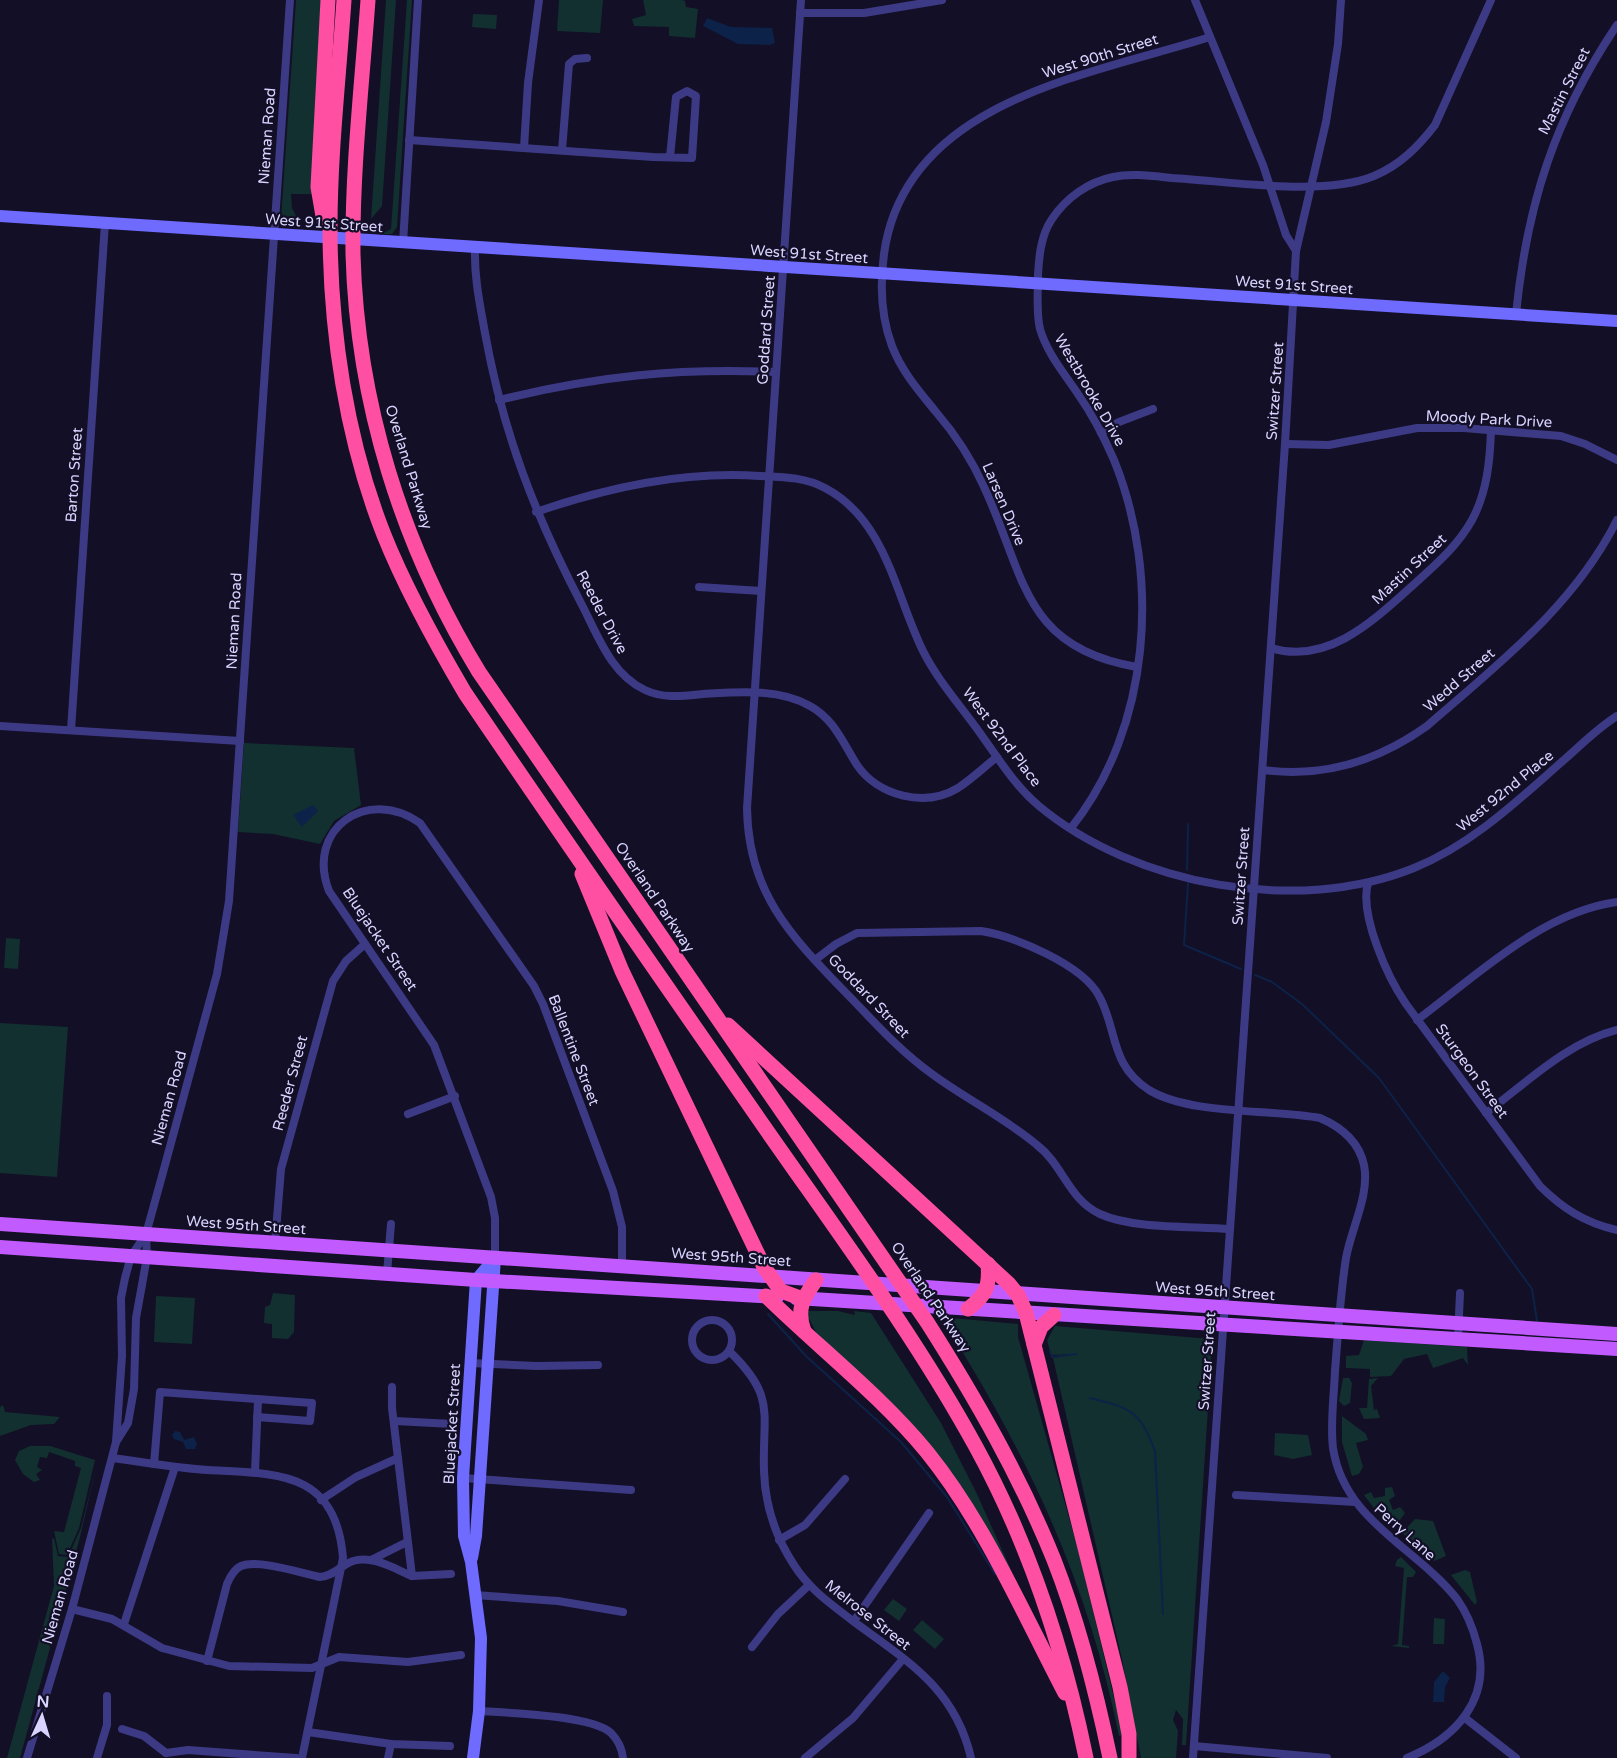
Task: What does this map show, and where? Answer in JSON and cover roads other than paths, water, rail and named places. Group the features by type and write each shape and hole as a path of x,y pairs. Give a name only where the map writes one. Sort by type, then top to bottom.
{"highway":[{"path":"328,0 318,187 331,270"},
{"path":"344,0 330,225 331,270 339,360 347,403 384,534 420,614 465,693 898,1319 956,1412 996,1486 1024,1551 1062,1656 1086,1758"},
{"name":"Overland Parkway","path":"368,0 354,216 356,289 360,340 371,405 402,514 437,596 479,672 927,1322 993,1429 1016,1474 1054,1562 1092,1681 1110,1758"},
{"path":"570,847 622,971 769,1276 780,1291 803,1299"},
{"path":"710,1009 775,1065 988,1264 1018,1295 1026,1313 1117,1676 1129,1734 1129,1758"},
{"path":"966,1309 987,1292 990,1282 988,1264"},
{"path":"804,1331 800,1309 803,1299 820,1281"},
{"path":"766,1296 924,1449 957,1491 988,1544 1078,1717"},
{"path":"1034,1345 1041,1327 1054,1315"}],"main road":[{"name":"West 95th Street","path":"0,1224 1459,1324 1567,1338 1617,1349"},
{"name":"West 95th Street","path":"0,1247 476,1280 766,1296 1222,1326 1458,1338 1567,1338 1617,1334"}],"street":[{"name":"Nieman Road","path":"27,1758 72,1610 112,1458 117,1442 129,1423 137,1301 147,1257 146,1234 223,943 229,901 290,0"},
{"path":"403,243 418,0"},
{"path":"524,148 528,83 539,0"},
{"name":"Goddard Street","path":"801,0 747,808 751,853 758,875 774,911 790,933 815,960 916,1062 1048,1154 1075,1196 1085,1206 1112,1219 1125,1222 1230,1229"},
{"path":"800,13 864,14 942,0"},
{"path":"1195,0 1270,184 1286,235 1296,251"},
{"name":"Switzer Street","path":"1193,1758 1263,770 1296,251 1331,94 1341,0"},
{"name":"Westbrooke Drive","path":"1071,828 1102,777 1117,744 1130,703 1142,623 1139,556 1132,517 1121,480 1101,433 1047,347 1038,313 1040,252 1046,230 1069,199 1094,183 1121,176 1337,186 1374,176 1392,167 1422,142 1445,106 1491,0"},
{"name":"Mastin Street","path":"1516,314 1530,213 1553,141 1588,70 1617,25"},
{"name":"West 90th Street","path":"882,274 886,239 902,194 922,165 954,137 1033,91 1074,75 1210,37"},
{"path":"562,150 569,64 575,59 587,58"},
{"path":"409,140 524,148 670,157 692,158 697,106 696,96 687,91 676,97 670,157"},
{"name":"West 91st Street","path":"0,216 1617,321"},
{"name":"Barton Street","path":"71,730 105,223"},
{"name":"Reeder Drive","path":"474,248 477,287 499,400 514,452 536,512 595,631 615,666 626,677 645,690 672,697 755,693 783,696 815,709 836,729 867,776 882,788 906,797 928,798 947,793 966,782 996,757"},
{"name":"Larsen Drive","path":"882,274 886,328 897,359 906,376 959,443 981,479 1033,605 1058,635 1070,644 1100,659 1137,667"},
{"path":"499,400 619,375 702,370 776,372"},
{"path":"1101,433 1119,422 1153,409"},
{"name":"Moody Park Drive","path":"1285,444 1329,445 1417,428 1491,430 1561,436 1585,444 1617,460"},
{"name":"Mastin Street","path":"1271,648 1286,653 1313,650 1349,638 1381,614 1452,549 1463,536 1480,501 1490,459 1491,430"},
{"name":"West 92nd Place","path":"536,512 597,492 651,481 700,476 770,476 806,480 826,488 865,519 882,551 926,656 996,757 1028,796 1071,828 1119,854 1180,877 1254,888 1301,890 1368,883 1413,869 1470,839 1617,716"},
{"name":"Wedd Street","path":"1263,770 1299,772 1341,767 1385,752 1427,726 1547,619 1587,570 1617,520"},
{"path":"699,587 761,591"},
{"path":"0,726 240,741"},
{"name":"Bluejacket Street","path":"369,809 358,813 338,827 325,850 323,867 329,891 434,1045 491,1197 495,1218 495,1281 480,1479 471,1562"},
{"name":"Ballentine Street","path":"369,809 394,810 420,823 534,986 543,1004 613,1191 622,1227 622,1265"},
{"name":"Sturgeon Street","path":"1368,883 1365,893 1382,962 1390,981 1417,1020 1532,1176 1554,1199 1589,1222 1617,1230"},
{"path":"1417,1020 1548,924 1574,912 1617,902"},
{"name":"Perry Lane","path":"815,960 836,944 857,933 959,931 995,933 1058,961 1086,979 1100,996 1119,1056 1136,1079 1149,1090 1179,1103 1320,1118 1344,1131 1360,1154 1364,1166 1364,1190 1347,1258 1338,1331 1332,1423 1333,1446 1338,1468 1355,1502 1373,1523 1444,1585 1468,1617 1482,1669 1476,1699 1465,1718"},
{"name":"Reeder Street","path":"275,1243 281,1169 333,981 346,961 365,944"},
{"path":"1486,1113 1573,1049 1594,1037 1617,1030"},
{"path":"408,1114 455,1096"},
{"path":"387,1274 391,1224"},
{"name":"Nieman Road","path":"117,1442 116,1421 122,1356 122,1298 131,1256 146,1234"},
{"path":"476,1280 495,1258"},
{"name":"Bluejacket Street","path":"473,1758 479,1710 481,1637 471,1562 464,1536 463,1478 476,1280"},
{"path":"1458,1338 1460,1293"},
{"path":"712,1320 726,1325 732,1338 729,1351 719,1359 701,1358 691,1342 694,1329 699,1324 712,1320"},
{"name":"Melrose Street","path":"729,1351 754,1378 765,1404 765,1492 779,1540 809,1585 928,1677 949,1702 963,1728 971,1758"},
{"path":"470,1363 598,1365"},
{"path":"392,1387 391,1400 412,1576"},
{"path":"154,1464 160,1392 312,1403 310,1421 257,1417"},
{"path":"255,1472 258,1400"},
{"path":"395,1421 452,1424"},
{"path":"112,1458 176,1467 255,1472 290,1478 308,1486 321,1500 337,1526 343,1558 302,1758"},
{"path":"321,1500 356,1477 398,1458"},
{"path":"124,1624 176,1467"},
{"path":"463,1478 631,1490"},
{"path":"779,1540 805,1525 846,1479"},
{"path":"1236,1496 1355,1502"},
{"path":"854,1621 928,1513"},
{"path":"207,1661 227,1584 232,1573 240,1566 263,1565 320,1577 330,1576 353,1561 371,1560 407,1542"},
{"path":"371,1560 412,1576 451,1574"},
{"path":"752,1647 778,1614 809,1585"},
{"path":"475,1595 558,1601 623,1612"},
{"path":"72,1610 124,1624 162,1648 207,1661 249,1668 312,1668 339,1657 408,1662 461,1655"},
{"path":"805,1758 852,1718 903,1659"},
{"path":"97,1758 106,1725 107,1696"},
{"path":"479,1710 551,1717 602,1727 618,1741 623,1758"},
{"path":"1407,1758 1447,1736 1465,1718 1516,1758"},
{"path":"122,1729 144,1736 166,1755 188,1750 296,1758"},
{"path":"308,1731 391,1744 450,1746"},
{"path":"388,1758 391,1744"},
{"path":"1194,1746 1327,1758"}],"water":[{"path":"707,18 731,27 772,28 775,43 770,45 738,44 703,26"},
{"path":"313,805 318,811 302,827 293,815"},
{"path":"175,1431 180,1432 184,1440 194,1437 197,1444 195,1449 186,1449 183,1442 174,1439 172,1435"},
{"path":"1443,1671 1450,1678 1445,1687 1444,1702 1433,1702 1434,1682"}],"waterway":[{"path":"1187,870 1188,824"},
{"path":"1188,883 1184,945 1241,969"},
{"path":"1255,975 1272,982 1302,1004 1379,1078 1532,1289 1537,1321"},
{"path":"768,1314 806,1356 901,1442 947,1497 995,1574"},
{"path":"1050,1351 1052,1357 1076,1354"},
{"path":"1090,1398 1115,1405 1132,1413 1144,1427 1155,1451 1163,1614"}]}
